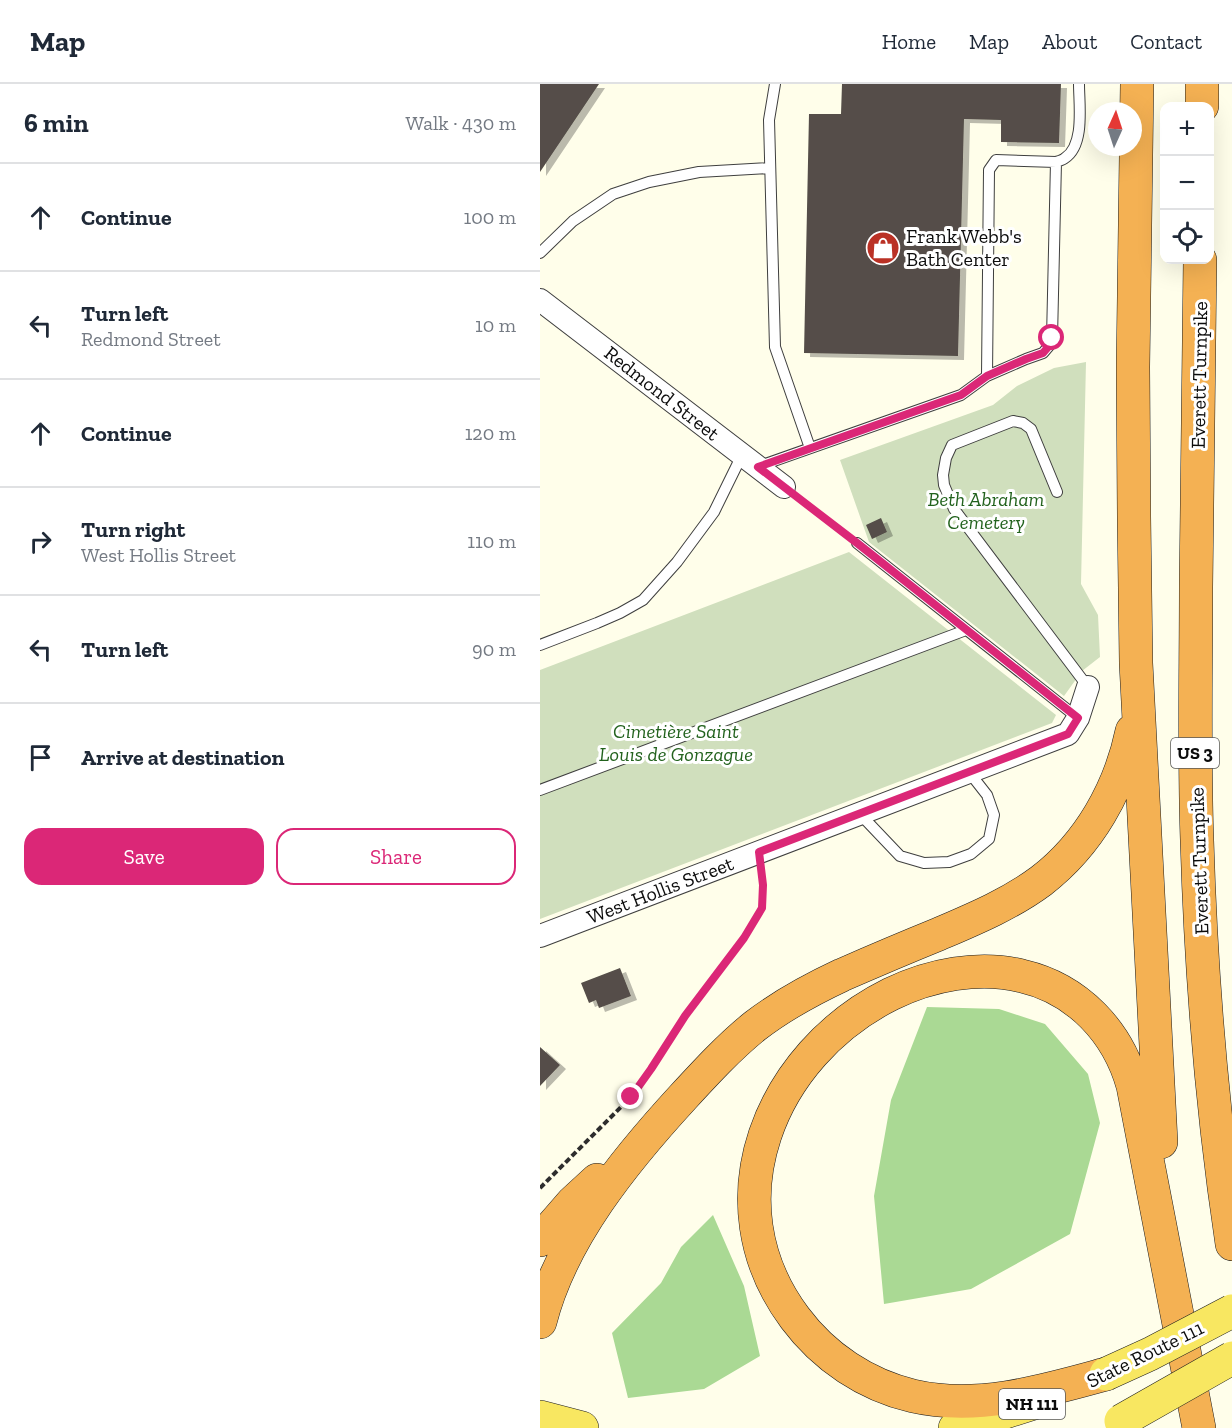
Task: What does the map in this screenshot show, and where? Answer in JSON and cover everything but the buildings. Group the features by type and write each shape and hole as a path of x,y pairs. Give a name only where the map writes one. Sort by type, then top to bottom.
{"highway":[{"path":"1137,84 1133,331 1137,663 1161,1143 1170,1244 1185,1352"},
{"path":"1202,84 1202,102"},
{"name":"Everett Turnpike","path":"1200,264 1195,697 1197,838 1200,926 1211,1068 1232,1244"},
{"path":"540,1240 572,1203 650,1133 722,1056 743,1036 771,1015 842,975 1000,906 1041,880 1061,864 1092,827 1123,765 1133,729 1137,663"},
{"path":"1106,1374 1048,1389 988,1400 955,1401 912,1396 885,1387 846,1367 811,1337 792,1314 776,1289 757,1227 754,1192 760,1150 774,1112 797,1073 827,1038 861,1011 894,993 917,984 951,975 986,971 1017,974 1043,982 1070,996 1092,1014 1110,1035 1133,1086 1199,1428"},
{"path":"540,1322 552,1285 572,1245 602,1197 650,1133"}],"main road":[{"name":"State Route 111","path":"955,1428 1044,1399 1106,1374 1232,1311"},
{"path":"1111,1426 1232,1358"},
{"path":"540,1417 582,1428"}],"street":[{"name":"Redmond Street","path":"540,300 784,487"},
{"name":"West Hollis Street","path":"540,936 1068,734 1078,718 1088,687"}],"lane":[{"path":"776,84 769,120 775,347 810,448"},
{"path":"987,376 989,170 996,160 1056,162 1066,158 1073,150 1079,135 1079,84"},
{"path":"540,645 597,623 643,600 677,562 750,461 810,448 961,395 987,376 1043,353 1052,338 1056,162"},
{"path":"540,254 573,221 613,194 649,182 699,172 770,168"},
{"path":"1058,492 1031,429 1023,423 1013,421 952,446 945,458 944,485 954,509 1088,687"},
{"path":"857,543 1078,718"},
{"path":"540,790 966,630"},
{"path":"860,814 900,856 924,863 949,862 971,854 989,839 994,815 987,795 969,772"}],"path":[{"path":"784,487 857,543"},
{"path":"540,1188 631,1097 685,1016 744,938 762,908 763,885 759,852"}],"green space":[{"name":"Beth Abraham Cemetery","path":"1086,362 1081,584 1098,615 1100,657 1082,671 1064,696 869,542 840,460 993,405 1017,386 1054,368"},
{"name":"Cimetière Saint Louis de Gonzague","path":"849,552 1056,715 1052,723 540,919 540,670"},
{"path":"927,1007 999,1009 1045,1024 1088,1074 1100,1123 1070,1234 971,1289 884,1304 874,1196 891,1100"},
{"path":"713,1215 744,1286 760,1356 704,1389 628,1398 612,1333 661,1283 681,1247"}],"place":[{"name":"Frank Webb's Bath Center","path":"883,248"}],"route":[{"path":"631,1097 685,1016 744,938 762,908 763,885 759,852 1068,734 1078,718 758,467 961,395 987,376 1043,353 1052,338"}]}
